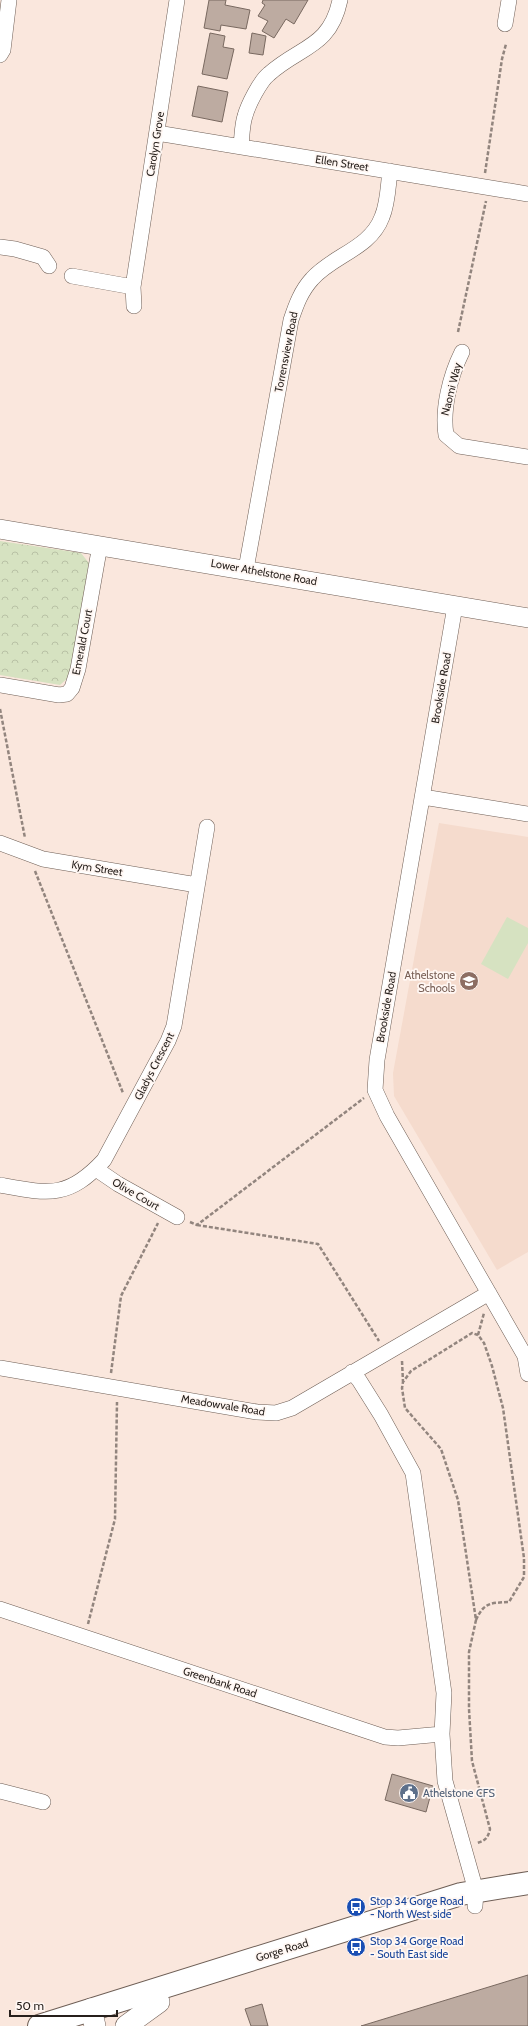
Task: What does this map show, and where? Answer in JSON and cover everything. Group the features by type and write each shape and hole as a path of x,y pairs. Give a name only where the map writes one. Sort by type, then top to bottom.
{"main road":[{"name":"Gorge Road","path":"39,2026 90,2021 159,2002 424,1918 476,1898 528,1883"},
{"name":"Gorge Road","path":"90,2021 420,1906 476,1898 528,1897"},
{"path":"126,2026 159,2002"}],"street":[{"path":"0,55 3,50 9,0"},
{"name":"Carolyn Grove","path":"134,306 133,287 178,0"},
{"path":"241,146 245,116 254,95 268,74 318,42 329,29 338,12 340,0"},
{"path":"505,24 509,0"},
{"name":"Ellen Street","path":"156,133 528,194"},
{"name":"Torrensview Road","path":"246,569 291,320 297,302 312,278 364,242 375,230 382,216 390,171"},
{"path":"0,247 43,256 49,266"},
{"path":"72,276 133,287"},
{"name":"Naomi Way","path":"462,352 454,368 444,421 446,435 459,446 528,457"},
{"name":"Lower Athelstone Road","path":"0,529 246,569 528,618"},
{"name":"Emerald Court","path":"0,685 59,695 67,694 72,688 78,669 100,545"},
{"name":"Brookside Road","path":"456,606 377,1060 375,1090 387,1116 525,1356 528,1374"},
{"path":"423,797 528,814"},
{"name":"Gladys Crescent","path":"0,1185 35,1192 55,1192 75,1185 90,1176 104,1160 168,1041 174,1026 207,827"},
{"name":"Kym Street","path":"0,843 43,859 197,885"},
{"name":"Olive Court","path":"96,1169 118,1184 171,1213"},
{"name":"Meadowvale Road","path":"0,1368 257,1412 276,1413 292,1408 489,1293"},
{"path":"352,1372 381,1415 413,1473 444,1693 442,1734 445,1781 476,1898"},
{"name":"Greenbank Road","path":"0,1609 385,1737 398,1738 442,1734"},
{"path":"0,1791 43,1802"}],"path":[{"path":"490,174 484,173 502,59 506,44"},
{"path":"458,332 487,196"},
{"path":"0,709 28,854 130,1110"},
{"path":"197,1225 375,1090"},
{"path":"84,1636 115,1518 113,1387 121,1296 171,1213 197,1225 318,1244 386,1353"},
{"path":"403,1382 411,1371 472,1333 478,1336 484,1343 503,1408 524,1558 524,1577 509,1602 492,1603 483,1608 476,1620"},
{"path":"401,1344 403,1382 402,1395 405,1408 441,1449 458,1500 476,1620 470,1652 469,1709 472,1761 490,1829 488,1836 483,1841 463,1846"}],"shaded area":[{"name":"Athelstone Schools","path":"439,823 528,837 528,1252 497,1270 394,1096 393,1073"}],"green space":[{"path":"0,541 81,553 89,563 69,677 60,685 0,675"},
{"path":"507,917 528,928 528,943 508,979 481,964"}],"building":[{"path":"209,0 226,0 225,5 250,10 246,29 221,25 220,31 204,28"},
{"path":"263,0 308,0 294,24 286,19 274,38 262,31 268,21 258,16 265,5 262,3"},
{"path":"210,33 225,36 223,47 234,49 227,79 202,74"},
{"path":"252,33 266,36 263,55 249,53"},
{"path":"198,86 228,92 222,122 192,116"},
{"name":"Athelstone CFS","path":"392,1774 433,1786 426,1812 385,1800"},
{"path":"528,1975 528,2026 361,2026"},
{"path":"262,2004 268,2026 251,2026 245,2009"}],"place":[{"name":"Athelstone Schools","path":"469,981"},
{"name":"Athelstone CFS","path":"409,1793"},
{"name":"Stop 34 Gorge Road - North West side","path":"356,1907"},
{"name":"Stop 34 Gorge Road - South East side","path":"356,1947"}]}
